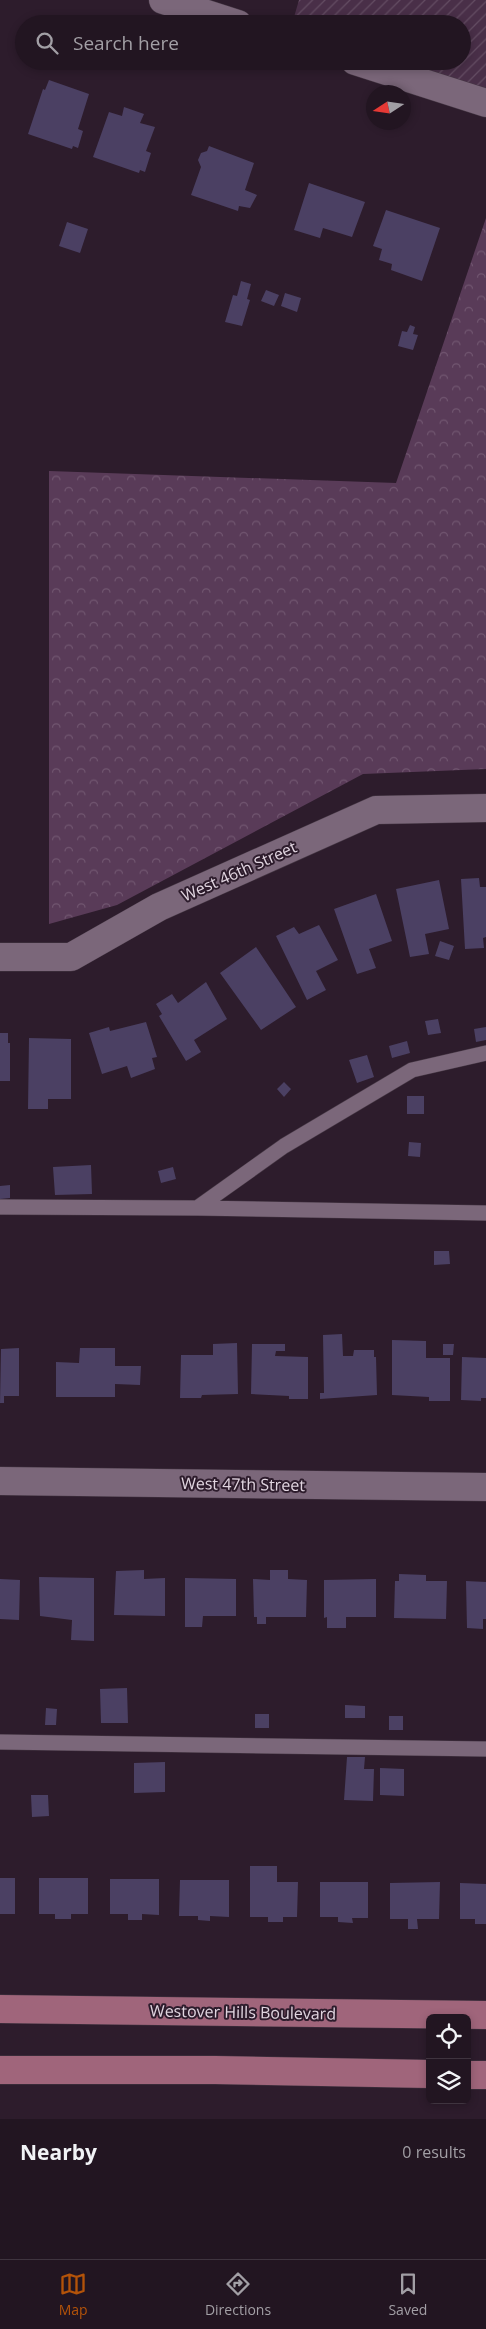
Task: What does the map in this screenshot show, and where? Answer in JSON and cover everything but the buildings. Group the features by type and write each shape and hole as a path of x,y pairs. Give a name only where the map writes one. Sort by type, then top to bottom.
{"main road":[{"name":"Westover Hills Boulevard","path":"0,2009 486,2015"},
{"path":"0,2070 215,2070 426,2074"},
{"path":"471,2074 486,2075"}],"street":[{"path":"164,0 210,15"},
{"path":"384,70 486,103"},
{"name":"West 46th Street","path":"0,958 71,957 159,906 376,810 486,808"},
{"name":"West 47th Street","path":"0,1481 486,1487"}],"lane":[{"path":"197,1208 284,1146 412,1070 486,1053"},
{"path":"0,1207 486,1213"},
{"path":"0,1742 486,1749"}],"green space":[{"path":"486,218 486,769 363,774 117,905 49,924 49,471 396,483"}],"shaded area":[{"path":"299,0 486,0 486,90 420,70 471,70 471,15 295,15"}]}
